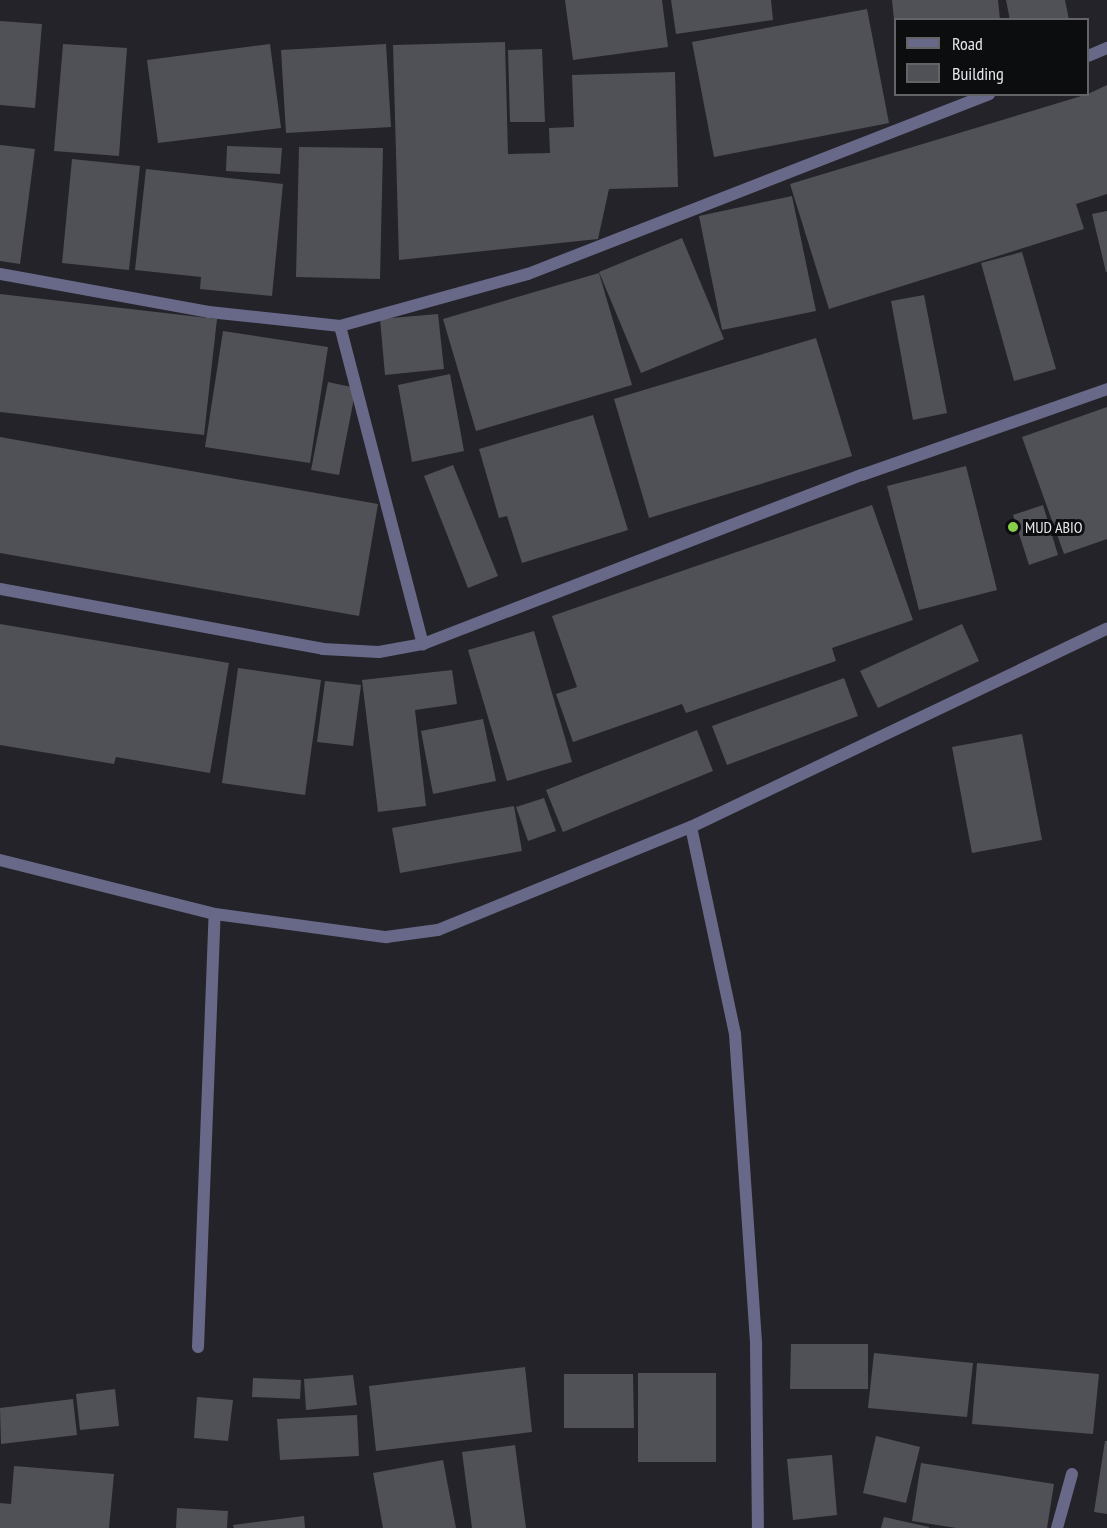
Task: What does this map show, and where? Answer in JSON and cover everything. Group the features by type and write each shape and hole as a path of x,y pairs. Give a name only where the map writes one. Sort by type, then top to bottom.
{"street":[{"path":"1089,56 1107,48"},
{"path":"0,274 209,312 340,326 528,274 984,96"},
{"path":"340,326 423,644"},
{"path":"0,589 324,649 379,652 423,644 862,476 1107,389"},
{"path":"0,860 215,914 386,937 438,930 691,827 1107,629"},
{"path":"691,827 735,1034 756,1345 758,1528"},
{"path":"198,1347 215,914"},
{"path":"1057,1528 1072,1474"}],"building":[{"path":"565,0 662,0 668,47 573,60"},
{"path":"671,0 771,0 773,20 676,34"},
{"path":"892,0 998,0 1000,18 894,18 894,20"},
{"path":"1006,0 1065,0 1069,18 1010,18"},
{"path":"867,9 889,123 714,157 692,42"},
{"path":"0,21 42,24 35,108 0,105"},
{"path":"505,42 508,154 550,153 549,128 574,127 572,75 675,72 678,187 609,189 598,239 399,260 393,45"},
{"path":"63,44 127,48 119,156 54,151"},
{"path":"270,44 281,128 158,143 147,60"},
{"path":"386,44 391,127 286,133 281,50"},
{"path":"542,49 545,122 510,122 508,50"},
{"path":"1107,85 1107,194 1076,204 1084,229 829,309 790,184 1081,96 1089,96 1089,94"},
{"path":"0,145 35,149 20,264 0,261"},
{"path":"227,146 282,148 280,174 226,171"},
{"path":"299,147 383,148 380,279 296,277"},
{"path":"72,159 140,166 129,270 62,263"},
{"path":"146,169 283,184 272,296 200,289 201,277 135,270"},
{"path":"792,196 816,311 722,330 699,216"},
{"path":"1107,211 1107,272 1106,272 1092,214"},
{"path":"682,238 724,339 641,373 599,272"},
{"path":"1022,252 1056,369 1014,381 981,263"},
{"path":"599,273 632,385 476,431 443,319"},
{"path":"0,294 217,319 204,435 0,412"},
{"path":"924,295 947,413 913,420 891,301"},
{"path":"438,314 444,369 385,375 380,319"},
{"path":"223,331 328,347 310,463 205,447"},
{"path":"816,338 852,456 649,518 614,399"},
{"path":"450,374 464,451 412,462 398,385"},
{"path":"328,382 356,388 339,475 311,470"},
{"path":"1107,407 1107,539 1064,554 1022,437"},
{"path":"593,415 628,530 522,563 507,516 499,518 479,449"},
{"path":"0,437 378,504 359,616 0,553"},
{"path":"453,465 498,576 468,588 424,476"},
{"path":"966,466 997,590 919,610 887,486"},
{"path":"872,505 913,620 832,648 836,661 686,713 682,704 573,742 556,694 577,687 552,616"},
{"path":"1043,505 1058,555 1029,565 1013,515"},
{"path":"0,624 229,663 210,773 116,757 114,764 0,745"},
{"path":"962,624 979,661 878,708 860,671"},
{"path":"534,631 572,762 507,781 468,650"},
{"path":"238,668 321,680 305,795 222,783"},
{"path":"452,670 457,704 415,710 426,806 378,812 362,680"},
{"path":"844,678 858,716 727,765 712,726"},
{"path":"325,681 361,685 353,746 317,742"},
{"path":"483,719 496,781 433,794 421,731"},
{"path":"697,730 713,771 563,832 546,790"},
{"path":"1022,734 1042,840 972,853 952,747"},
{"path":"544,798 556,831 528,841 516,807"},
{"path":"514,806 522,851 400,873 392,828"},
{"path":"791,1344 868,1344 868,1389 790,1389"},
{"path":"874,1353 973,1363 967,1417 868,1408"},
{"path":"977,1363 1099,1374 1093,1434 972,1424"},
{"path":"525,1367 532,1432 376,1451 369,1386"},
{"path":"638,1373 716,1373 716,1462 638,1462"},
{"path":"564,1374 633,1374 634,1428 564,1428"},
{"path":"353,1375 357,1405 306,1410 304,1379"},
{"path":"253,1378 301,1380 300,1399 252,1397"},
{"path":"115,1389 119,1426 80,1430 76,1394"},
{"path":"197,1397 233,1400 228,1441 194,1438"},
{"path":"73,1399 77,1435 1,1444 0,1408"},
{"path":"357,1415 359,1456 280,1460 277,1419"},
{"path":"876,1436 920,1447 906,1503 863,1493"},
{"path":"1105,1441 1107,1441 1107,1514 1094,1512"},
{"path":"515,1445 526,1528 472,1528 462,1452"},
{"path":"832,1455 837,1515 793,1520 787,1459"},
{"path":"443,1460 456,1528 383,1528 373,1473"},
{"path":"921,1463 1054,1484 1047,1528 956,1528 912,1521"},
{"path":"14,1466 114,1474 109,1528 0,1528 0,1503 11,1504"},
{"path":"177,1508 228,1511 227,1528 176,1528"},
{"path":"304,1516 305,1528 234,1528 233,1525"},
{"path":"884,1517 929,1527 929,1528 881,1528"}],"place":[{"name":"MUD ABIO","path":"1013,527"}]}
